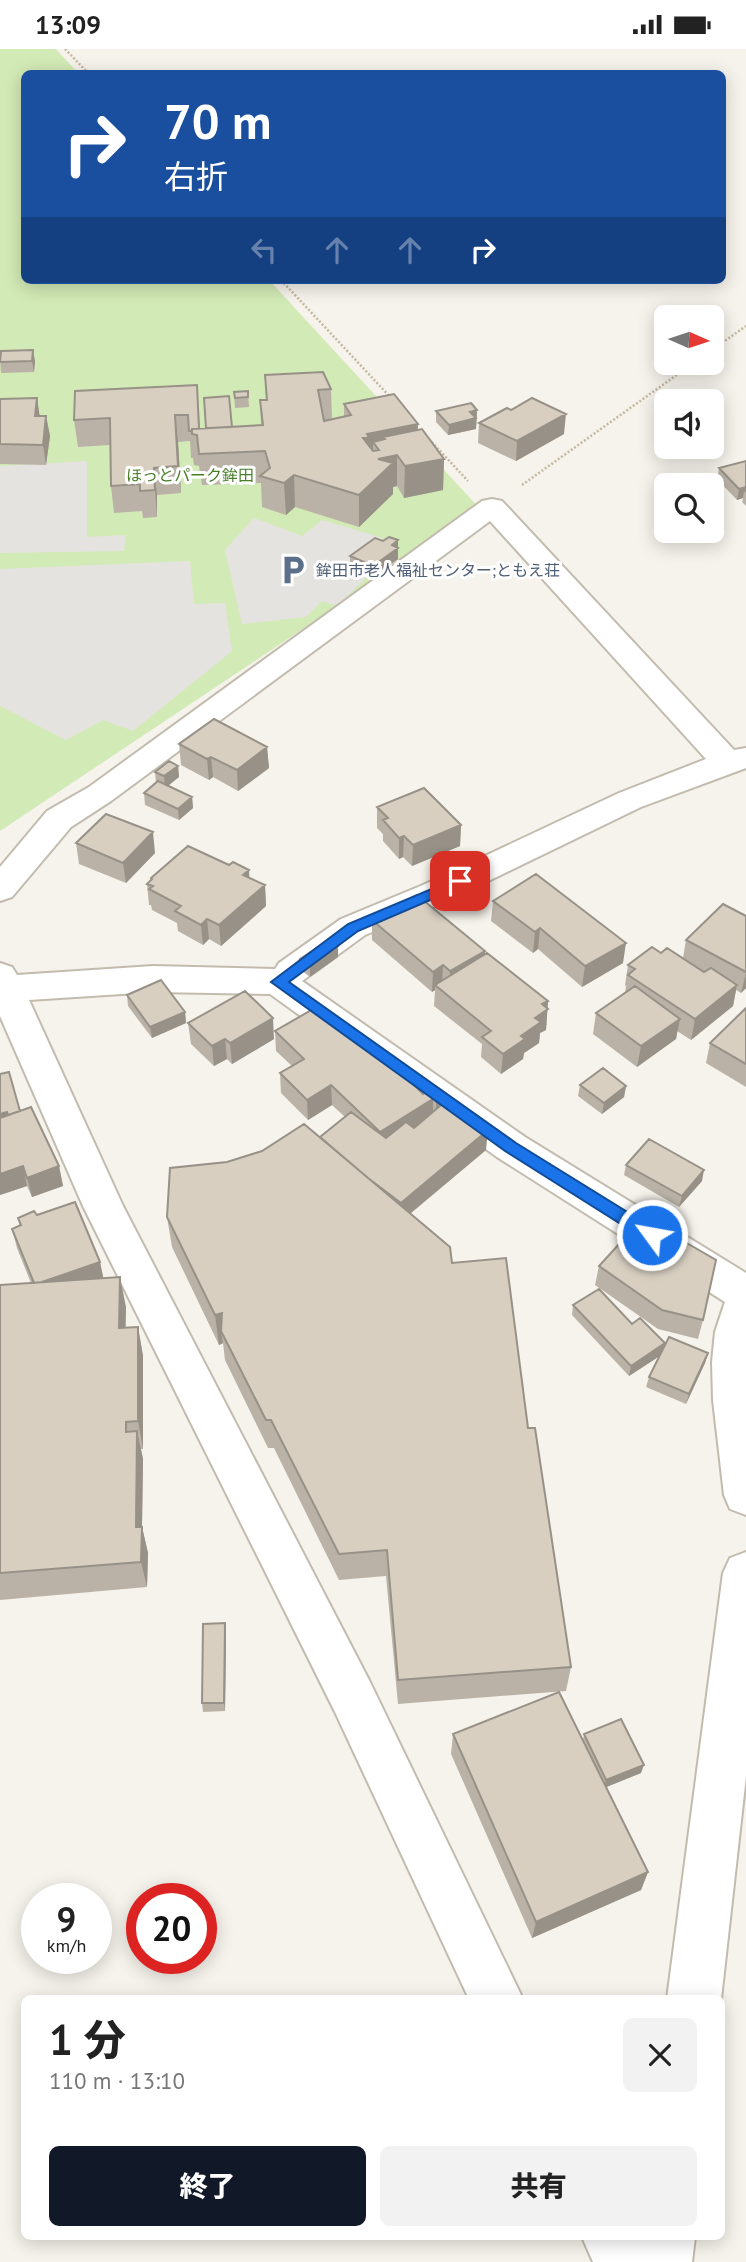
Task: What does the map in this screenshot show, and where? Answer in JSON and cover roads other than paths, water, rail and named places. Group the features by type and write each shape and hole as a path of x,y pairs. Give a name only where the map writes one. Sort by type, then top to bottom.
{"street":[{"path":"0,889 60,819 100,794 492,507 736,760 630,800 435,893 353,927 278,982"},
{"path":"495,1995 352,1696 103,1206 3,983 153,979 278,982 511,1147 746,1294"},
{"path":"746,1301 734,1341 733,1397 746,1495"},
{"path":"694,1995 746,1573"},
{"path":"612,2240 623,2262"},
{"path":"663,2262 666,2240"}],"place":[{"name":"鉾田市老人福祉センター;ともえ荘","path":"293,570"}],"park label":[{"name":"ほっとパーク鉾田","path":"190,475"}]}
